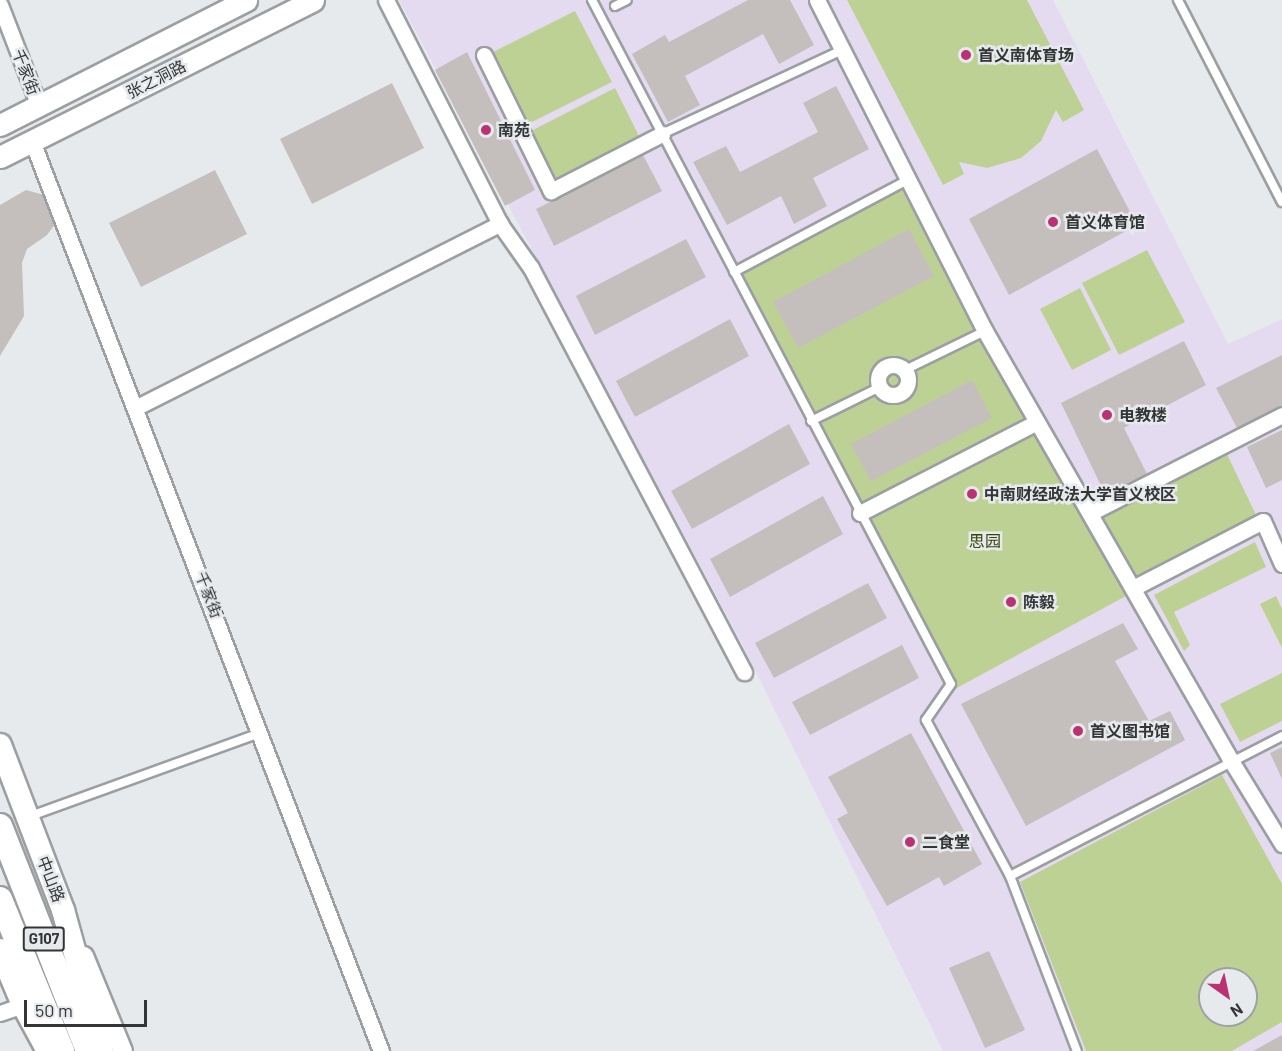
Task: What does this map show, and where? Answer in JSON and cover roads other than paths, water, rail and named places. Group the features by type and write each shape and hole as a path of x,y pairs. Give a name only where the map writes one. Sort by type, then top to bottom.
{"highway":[{"name":"中山路","path":"0,826 88,1051"},
{"name":"G107","path":"0,899 63,1051"}],"main road":[{"name":"张之洞路","path":"0,125 246,0"},
{"name":"张之洞路","path":"0,157 313,0"},
{"name":"中山路","path":"0,745 63,910 102,1051"},
{"path":"0,950 22,1005 48,1051"}],"street":[{"path":"386,0 500,224 531,268 744,672"},
{"path":"817,0 985,331 1230,759 1282,844"},
{"name":"千家街","path":"0,5 39,106"},
{"path":"484,55 551,191 662,134"},
{"name":"千家街","path":"32,141 137,407 381,1051"},
{"path":"137,407 500,224"},
{"path":"897,365 905,370 907,384 901,392 891,394 880,387 879,375 886,367 897,365"},
{"path":"1090,513 1282,415"},
{"path":"860,513 1037,422"},
{"path":"1133,588 1263,520 1282,564"},
{"path":"63,910 123,1051"},
{"path":"0,1013 22,1005 40,1051"}],"lane":[{"path":"592,0 951,684 926,720 1010,876 1077,1051"},
{"path":"615,6 627,0"},
{"path":"1178,0 1282,202"},
{"path":"662,134 842,50"},
{"path":"734,272 908,180"},
{"path":"905,370 985,331"},
{"path":"811,421 880,387"},
{"path":"28,818 261,733"},
{"path":"1010,876 1230,759 1282,736"}],"place":[{"name":"首义南体育场","path":"966,55"},
{"name":"南苑","path":"486,130"},
{"name":"首义体育馆","path":"1053,222"},
{"name":"电教楼","path":"1107,415"},
{"name":"中南财经政法大学首义校区","path":"972,494"},
{"name":"陈毅","path":"1011,602"},
{"name":"首义图书馆","path":"1078,731"},
{"name":"二食堂","path":"910,842"}],"park label":[{"name":"思园","path":"985,541"}]}
